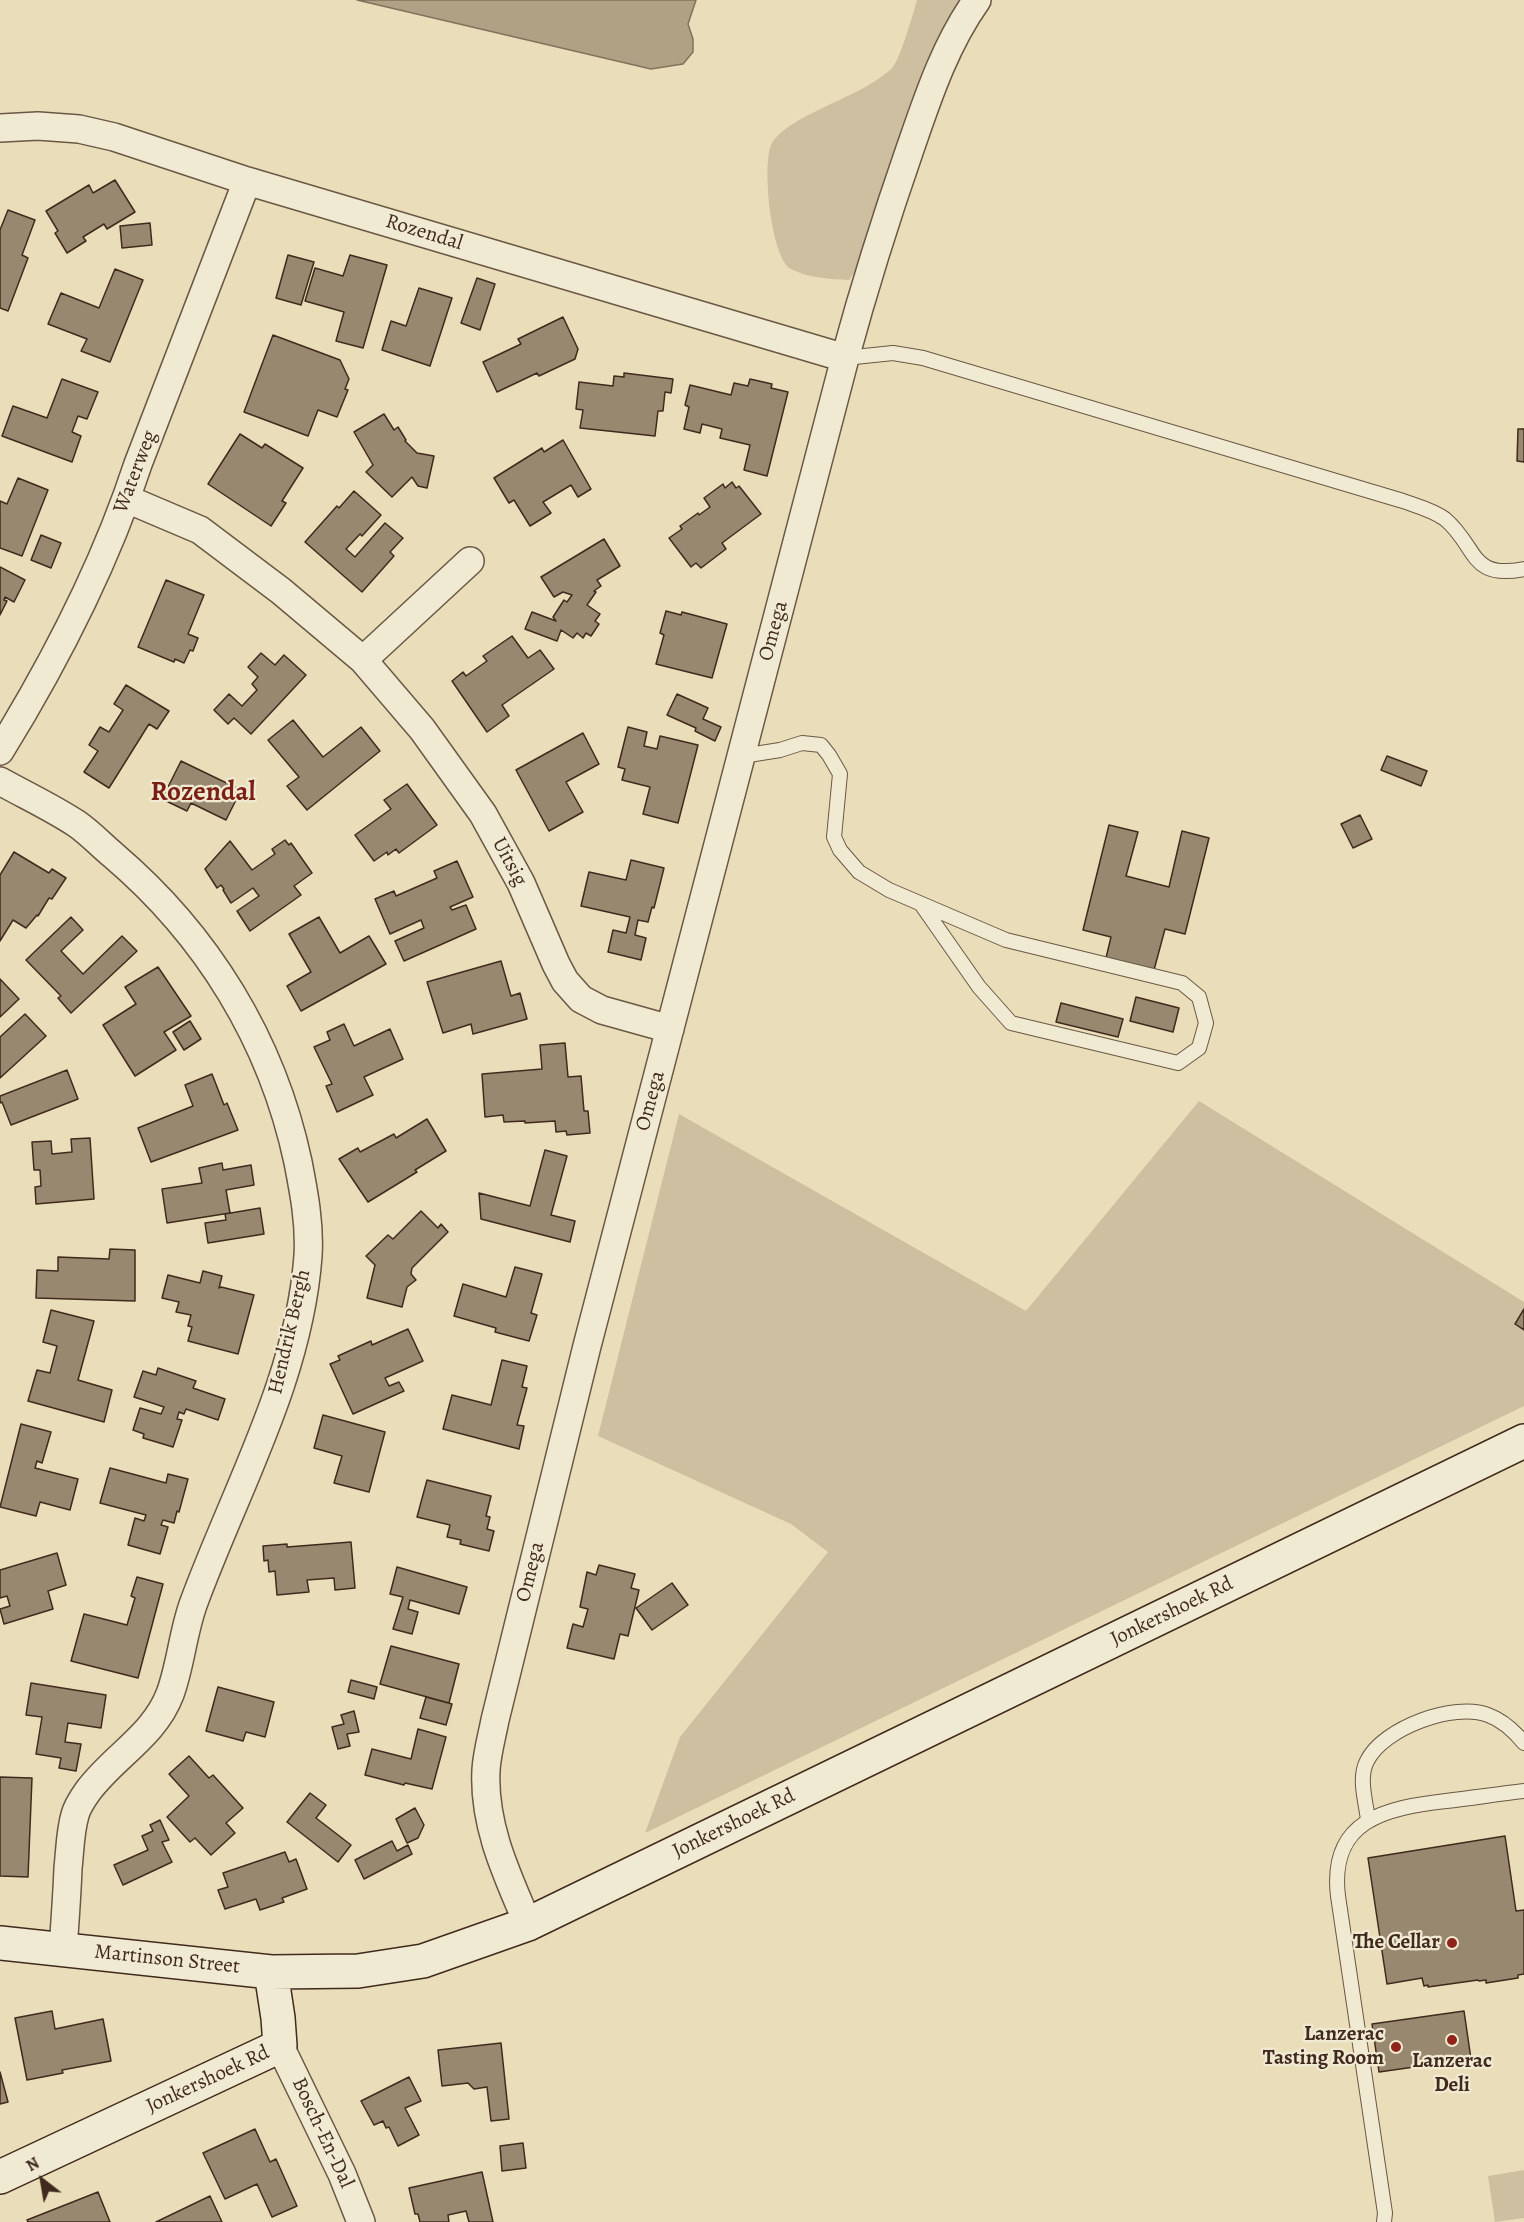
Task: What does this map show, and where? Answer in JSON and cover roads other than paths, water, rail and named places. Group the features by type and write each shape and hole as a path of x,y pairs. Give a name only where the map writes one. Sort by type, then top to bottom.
{"street":[{"name":"Omega","path":"528,1924 499,1855 488,1809 486,1770 495,1720 587,1346 867,278 935,76 964,18 977,0"},
{"name":"Rozendal","path":"0,128 38,126 79,129 114,137 247,181 845,358"},
{"name":"Waterweg","path":"0,751 74,622 127,499 138,464 247,181"},
{"name":"Uitsig","path":"127,499 200,530 281,591 363,660 422,729 483,814 521,883 565,981 581,999 602,1010 670,1029"},
{"path":"363,660 470,561"},
{"name":"Hendrik Bergh","path":"0,781 77,824 145,883 188,930 209,958 239,1004 280,1093 294,1142 308,1222 308,1256 300,1311 286,1367 256,1452 193,1605 170,1694 146,1733 88,1791 75,1812 70,1837 63,1949"},
{"name":"Jonkershoek Rd","path":"0,2177 280,2046 271,1972 358,1971 423,1961 528,1924 1524,1441"},
{"name":"Martinson Street","path":"0,1944 271,1972"},
{"name":"Bosch-En-Dal","path":"280,2046 342,2174 361,2222"}],"lane":[{"path":"845,358 893,353 923,358 1403,501 1434,512 1444,519 1455,529 1478,562 1491,570 1524,569"},
{"path":"742,756 780,750 802,743 821,745 840,774 834,837 840,850 859,872 889,890 1006,940 1182,983 1199,997 1206,1023 1199,1048 1178,1063 1011,1023 979,987 921,904"},
{"path":"1368,1820 1363,1778 1366,1762 1374,1751 1400,1730 1436,1715 1473,1711 1489,1715 1506,1725 1524,1743"},
{"path":"1384,2222 1336,1878 1339,1862 1356,1831 1368,1820 1383,1813 1412,1805 1524,1791"}],"place":[{"name":"The Cellar","path":"1452,1943"},
{"name":"Lanzerac Deli","path":"1452,2040"},
{"name":"Lanzerac Tasting Room","path":"1396,2047"}],"district":[{"name":"Rozendal","path":"203,793"}]}
